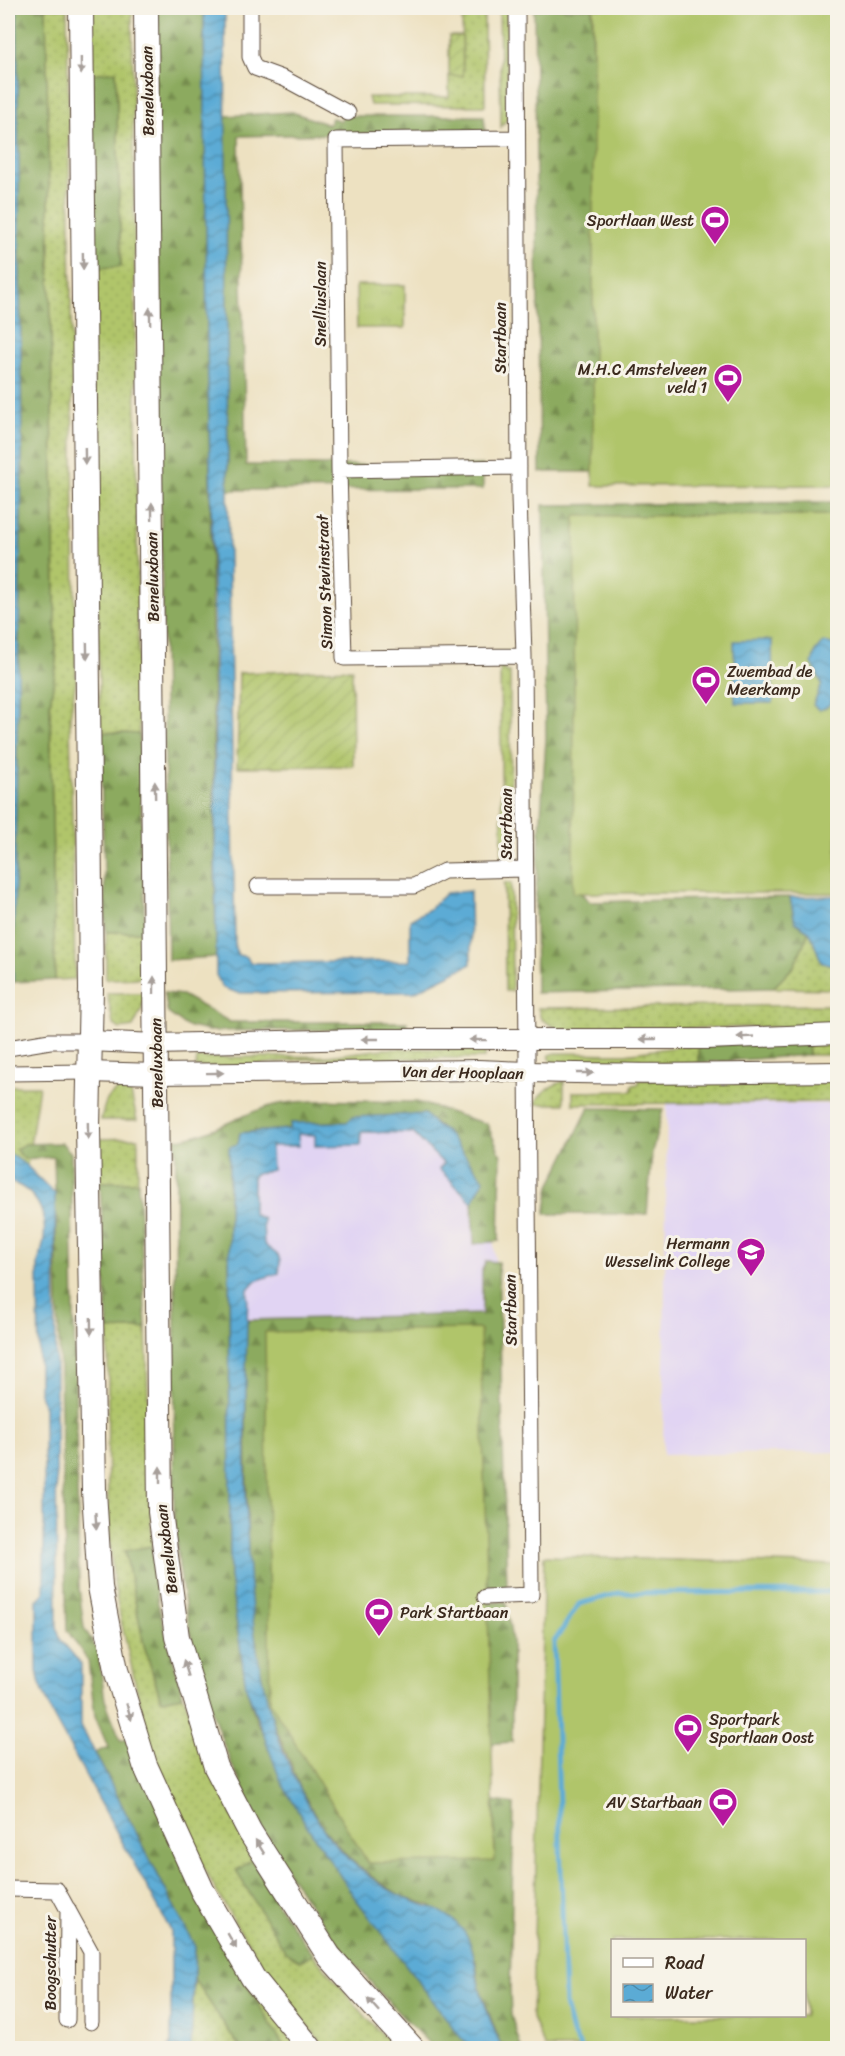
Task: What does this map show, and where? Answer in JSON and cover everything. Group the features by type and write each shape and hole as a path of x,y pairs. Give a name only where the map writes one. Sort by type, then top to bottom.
{"main road":[{"path":"81,8 90,1041 88,1072 94,1491 100,1587 116,1670 145,1765 202,1890 253,1978 310,2049"},
{"name":"Beneluxbaan","path":"146,8 160,1512 177,1637 216,1767 250,1832 329,1956 412,2049"}],"street":[{"path":"250,8 250,57 255,68 285,79 348,113"},
{"name":"Startbaan","path":"485,1597 531,1595 524,656 519,467 517,8"},
{"name":"Snelliuslaan","path":"339,470 336,140 518,138"},
{"path":"339,470 519,467"},
{"name":"Simon Stevinstraat","path":"339,470 344,658 524,656"},
{"path":"258,886 414,886 444,871 525,869"},
{"name":"Van der Hooplaan","path":"90,1041 156,1044 363,1039 526,1040 837,1034"},
{"path":"8,1048 50,1041 90,1041"},
{"name":"Van der Hooplaan","path":"88,1072 157,1074 478,1070 527,1073 837,1072"},
{"path":"8,1073 88,1072"},
{"name":"Boogschutter","path":"8,1889 57,1890 68,1906 91,1952 91,2022"},
{"name":"Boogschutter","path":"68,1906 68,2020"}],"shaded area":[{"name":"Hermann Wesselink College","path":"667,1104 837,1104 837,1452 663,1455"},
{"path":"313,1123 485,1132 501,1335 213,1335 244,1154"}],"green space":[{"path":"17,8 46,8 56,666 50,704 55,980 13,982 22,454"},
{"path":"46,8 67,8 76,680 70,717 75,979 55,980 50,704 56,666"},
{"path":"90,8 132,8 139,734 100,732 91,268 121,266 116,72 90,74"},
{"path":"153,8 204,8 216,957 168,960"},
{"path":"462,8 484,8 485,106 370,105 368,97 449,97 449,76 463,75"},
{"path":"499,8 507,8 507,119 501,127"},
{"path":"534,8 592,8 600,472 540,472"},
{"name":"Sportlaan West","path":"593,8 837,8 837,485 593,486"},
{"path":"449,36 462,36 463,76 449,76"},
{"path":"116,71 121,267 91,268 90,74"},
{"path":"292,112 329,125 332,118 341,121 343,116 484,116 485,131 239,136 246,465 483,465 483,489 228,490 225,116"},
{"path":"356,285 405,285 405,328 357,328"},
{"path":"837,502 837,519 581,524 582,894 590,902 790,897 795,922 809,931 794,966 773,988 536,993 535,909 546,739 543,505"},
{"name":"Zwembad de Meerkamp","path":"837,515 837,893 573,893 575,516"},
{"path":"500,664 504,665 504,671 510,672 511,856 502,857"},
{"path":"352,669 353,766 237,767 239,673"},
{"path":"100,732 139,734 145,932 106,932"},
{"path":"504,883 511,883 512,991 505,991"},
{"path":"809,931 822,963 837,965 837,989 773,988 794,966"},
{"path":"106,932 145,932 145,978 106,979"},
{"path":"107,993 145,993 142,1009 133,1027 120,1029 113,1024"},
{"path":"164,993 182,995 230,1022 407,1022 407,1029 208,1031 186,1026 168,1013"},
{"path":"837,1005 837,1026 559,1030 541,1019 538,1008"},
{"path":"837,1043 837,1055 809,1055 808,1044"},
{"path":"698,1044 698,1063 552,1064 549,1055 556,1053 625,1054"},
{"path":"698,1044 808,1044 809,1055 698,1063"},
{"path":"383,1049 485,1049 485,1058 302,1059 255,1065 196,1068 197,1058 328,1056"},
{"path":"837,1078 837,1102 573,1104 573,1092 632,1091 632,1085 639,1084 639,1080"},
{"path":"564,1081 564,1104 535,1104 546,1090"},
{"path":"8,1086 39,1086 27,1166 8,1152"},
{"path":"122,1088 131,1093 137,1120 101,1120 107,1100"},
{"path":"335,1100 417,1102 487,1124 501,1156 499,1241 474,1244 472,1202 484,1180 446,1131 425,1117 353,1117 348,1122 291,1123 290,1129 240,1133 238,1144 229,1148 230,1577 246,1687 257,1722 353,1895 471,2048 434,2048 379,1992 330,1933 287,1871 251,1806 222,1738 199,1667 183,1592 174,1513 176,1139 191,1137 258,1110 286,1103"},
{"path":"589,1108 663,1109 652,1152 647,1214 545,1214 550,1186"},
{"path":"138,1138 138,1182 100,1182 99,1139"},
{"path":"62,1143 71,1153 79,1588 84,1628 98,1651 105,1700 121,1741 129,1738 237,1969 285,2048 240,2048 194,1979 195,1947 95,1753 108,1747 95,1716 88,1661 67,1630 54,1157 24,1159 15,1149 25,1144"},
{"path":"100,1182 138,1182 146,1328 108,1330"},
{"name":"Park Startbaan","path":"486,1261 498,1262 507,1588 447,1589 378,1856 495,1853 494,1801 514,1804 510,1990 511,2015 521,2048 502,2048 479,1986 476,1960 430,1905 404,1898 376,1880 350,1859 323,1828 301,1790 266,1703 252,1625 248,1574 245,1327 249,1320 482,1314 482,1270"},
{"path":"146,1328 152,1546 125,1551 144,1645 161,1700 183,1696 252,1860 236,1871 300,1961 313,1954 377,2030 397,2048 326,2048 278,1986 214,1888 179,1818 158,1769 146,1729 117,1600 110,1545 107,1453 108,1330"},
{"name":"Park Startbaan","path":"480,1329 495,1861 368,1863 270,1702 265,1332"},
{"path":"152,1546 158,1604 183,1696 161,1700 144,1645 125,1551"},
{"name":"Sportpark Sportlaan Oost","path":"544,1556 837,1565 837,2048 545,2048 532,2018"},
{"path":"506,1602 512,1641 512,1742 484,1744 472,1604"},
{"path":"252,1860 279,1907 313,1954 300,1961 285,1951 236,1871"},
{"path":"237,1969 298,2048 285,2048"},
{"path":"194,1978 240,2048 191,2048"}],"water":[{"path":"8,8 17,8 22,454 13,982 8,982"},
{"path":"204,8 225,8 228,490 235,948 238,955 247,957 250,963 410,961 410,920 428,910 446,893 470,891 471,964 414,992 238,993 223,988 216,975 214,616 207,348"},
{"path":"772,640 773,703 735,703 734,641"},
{"path":"823,642 837,645 839,673 833,700 819,710 813,705 822,684 812,663 815,652"},
{"path":"838,896 837,965 822,963 809,931 795,922 790,897"},
{"path":"425,1114 436,1126 446,1131 484,1180 472,1202 439,1169 444,1164 413,1133 361,1132 361,1145 315,1146 315,1135 298,1134 299,1146 271,1146 272,1170 253,1175 253,1214 263,1219 264,1244 278,1255 280,1266 279,1273 255,1281 248,1289 247,1536 253,1623 269,1707 282,1748 299,1788 329,1837 358,1867 392,1891 441,1911 462,1929 470,1943 480,1989 502,2048 471,2048 461,2038 353,1895 281,1782 246,1687 230,1577 229,1147 238,1144 240,1133 290,1129 291,1123 347,1122 353,1117"},
{"path":"8,1152 27,1166 55,1194 57,1626 60,1639 81,1664 81,1726 195,1947 191,2048 168,2048 171,2044 171,1931 53,1716 37,1671 37,1600 44,1593 44,1408 39,1390 38,1262 44,1237 44,1225 38,1203 31,1194 8,1181"}],"waterway":[{"path":"581,2048 572,2033 565,2004 554,1642 579,1604 619,1593 838,1592"}],"place":[{"name":"Sportlaan West","path":"715,246"},
{"name":"M.H.C Amstelveen veld 1","path":"728,404"},
{"name":"Zwembad de Meerkamp","path":"706,706"},
{"name":"Hermann Wesselink College","path":"751,1278"},
{"name":"Park Startbaan","path":"379,1638"},
{"name":"Sportpark Sportlaan Oost","path":"688,1754"},
{"name":"AV Startbaan","path":"723,1828"}]}
